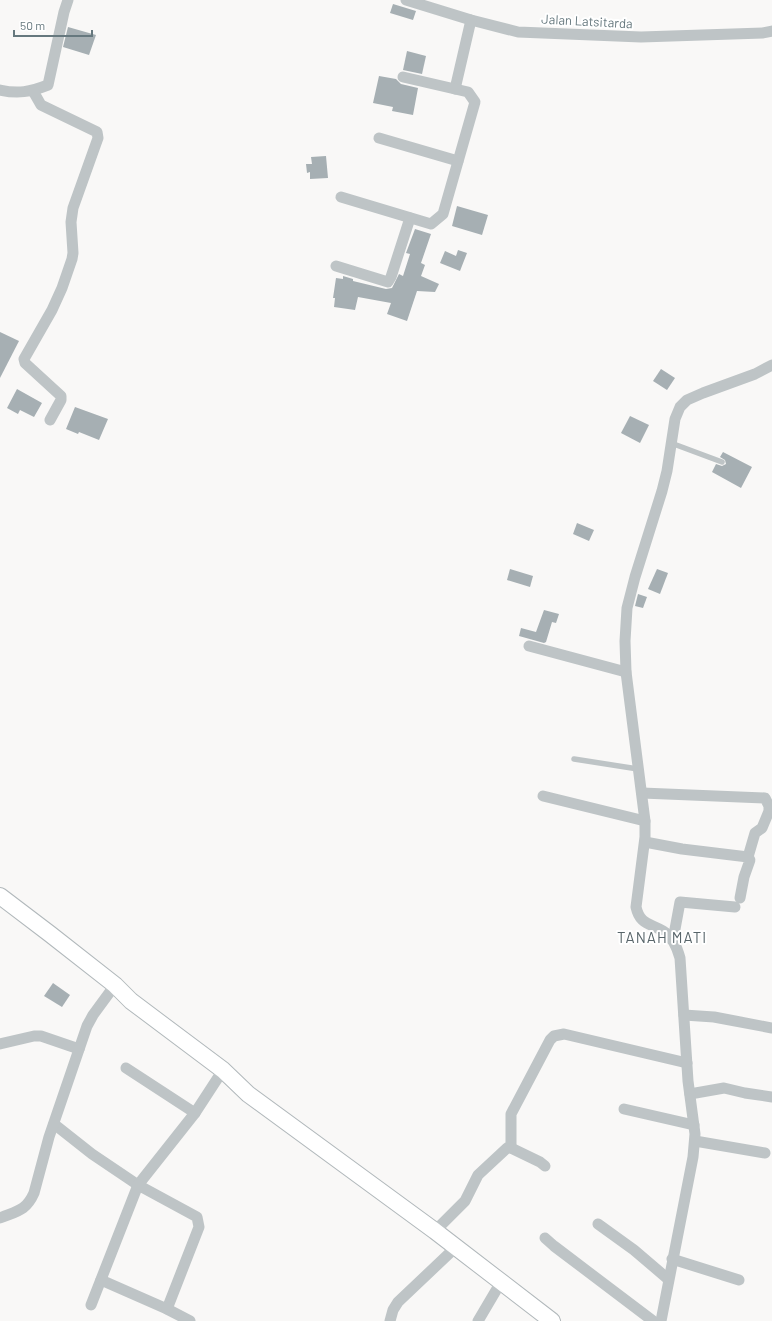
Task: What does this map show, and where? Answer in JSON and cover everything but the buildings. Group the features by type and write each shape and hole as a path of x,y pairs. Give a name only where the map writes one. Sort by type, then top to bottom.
{"main road":[{"path":"0,896 115,985 131,1001 223,1070 248,1094 435,1231 552,1321"}],"street":[{"path":"0,90 14,93 33,91 48,85 68,0"},
{"name":"Jalan Latsitarda","path":"406,0 471,20 518,32 641,37 763,33 772,31"},
{"path":"455,89 471,20"},
{"path":"341,197 431,224 443,214 475,102 468,92 402,78"},
{"path":"33,91 41,105 97,132 98,138 73,208 72,259 62,288 52,310 24,359 25,363 61,396 61,400 50,420"},
{"path":"379,138 458,161"},
{"path":"336,266 388,282 391,277 410,218"},
{"path":"661,1321 695,1141 687,1063 680,958 678,950 673,940 662,930 645,923 637,911 636,897 645,842 646,821 626,672 625,641 627,608 635,577 662,491 667,471 671,443 680,407 688,400 703,392 755,374 772,365"},
{"path":"529,646 626,672"},
{"path":"642,793 765,798 769,806 762,828 755,833 748,857 750,860 744,877 738,903 680,902 673,940"},
{"path":"543,796 646,821"},
{"path":"645,842 682,849 748,857"},
{"path":"0,1218 24,1208 34,1193 54,1124 87,1026 93,1015 115,985"},
{"path":"684,1015 714,1017 772,1028"},
{"path":"511,1148 511,1114 550,1040 554,1036 564,1034 687,1063"},
{"path":"0,1044 34,1036 41,1036 79,1049"},
{"path":"126,1068 195,1113"},
{"path":"91,1305 138,1185 195,1113 223,1070"},
{"path":"690,1094 724,1088 772,1097"},
{"path":"624,1109 694,1125"},
{"path":"54,1124 92,1154 138,1185 197,1217 199,1226 167,1309"},
{"path":"695,1141 765,1153"},
{"path":"435,1231 465,1200 478,1175 507,1148 511,1148 545,1166"},
{"path":"598,1224 634,1250 668,1279"},
{"path":"545,1238 653,1321"},
{"path":"390,1321 398,1302 456,1247"},
{"path":"672,1259 739,1280"},
{"path":"101,1280 167,1309 190,1321"},
{"path":"478,1321 502,1282"}],"lane":[{"path":"671,443 722,462"},
{"path":"574,759 638,769"}],"district":[{"name":"TANAH MATI","path":"662,937"}]}
